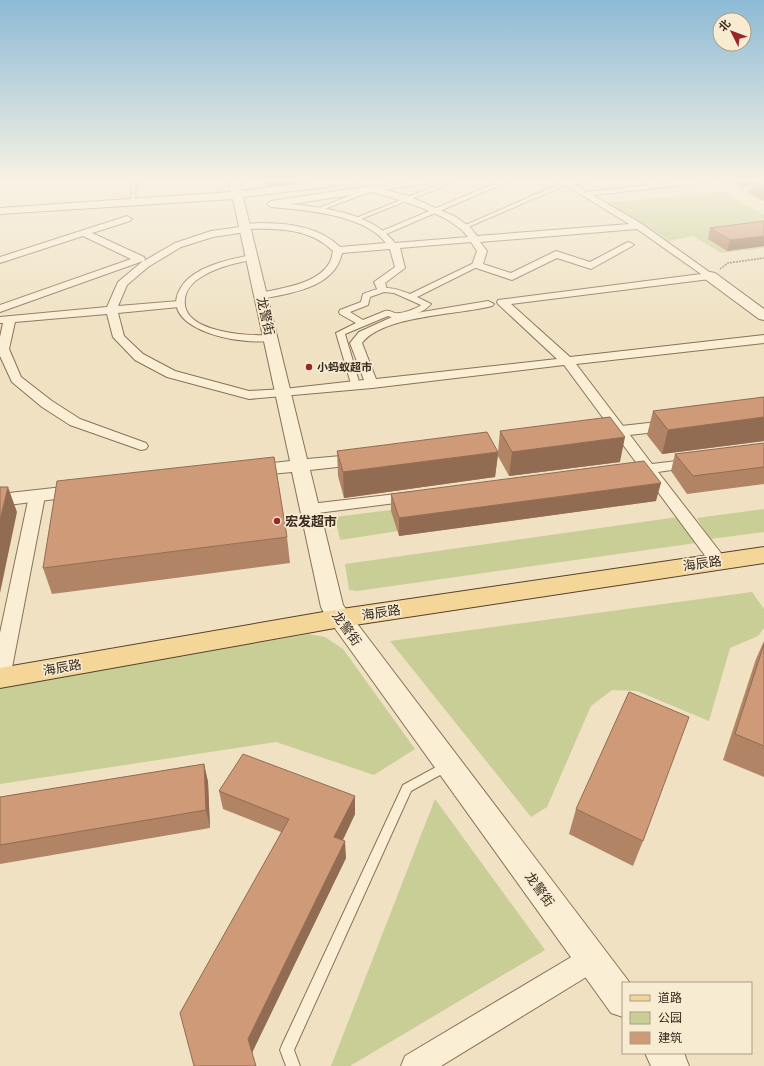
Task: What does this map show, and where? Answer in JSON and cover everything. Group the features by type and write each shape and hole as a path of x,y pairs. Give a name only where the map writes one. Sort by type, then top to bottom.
{"main road":[{"name":"海辰路","path":"1,671 336,613 714,556 764,543"},
{"name":"海辰路","path":"714,556 764,555"}],"street":[{"path":"0,260 94,230"},
{"path":"0,309 146,260 178,245 211,234 236,230"},
{"name":"龙警街","path":"246,230 310,509 336,613 622,1000"},
{"path":"293,230 326,239 338,250 591,230"},
{"path":"374,230 385,235 394,246 400,259 400,268 379,282 382,289"},
{"path":"381,233 389,230"},
{"path":"410,297 476,265 482,251 466,230"},
{"path":"644,230 764,316"},
{"path":"84,233 146,260"},
{"path":"476,265 512,277 556,254 591,266 629,245"},
{"path":"261,296 303,286 323,276 333,266 338,255 338,250"},
{"path":"252,257 211,268 194,278 182,290 180,304 183,314 201,327 226,335 250,338 271,338"},
{"path":"146,260 122,284 112,306 113,318 119,337 139,357 171,374 249,396 372,384 764,339"},
{"path":"710,276 502,302 568,362 714,556"},
{"path":"355,385 340,333 388,313 395,316 421,309 427,304 388,288 382,289 366,296 365,303 343,312 363,323"},
{"path":"141,446 75,422 47,404 16,378 3,349 5,320 180,304"},
{"path":"372,384 356,343 363,334 396,319 488,304"},
{"path":"581,436 696,422"},
{"path":"230,474 378,457"},
{"path":"617,472 710,461"},
{"path":"0,500 99,489"},
{"path":"310,509 428,495"},
{"path":"1,671 37,496"},
{"path":"415,1066 592,959"},
{"path":"663,1054 672,1066"}],"lane":[{"path":"294,1066 287,1050 407,788 448,765"}],"path":[{"path":"710,276 728,263 764,258"}],"green space":[{"path":"652,230 764,230 764,248 721,253 693,236 669,241"},
{"path":"764,509 764,532 710,539 697,518"},
{"path":"391,510 398,531 340,540 335,517"},
{"path":"678,517 696,543 357,591 349,590 345,564"},
{"path":"752,592 764,609 764,628 758,636 730,648 709,721 637,691 612,690 591,706 547,807 531,817 390,641"},
{"path":"309,634 325,637 343,649 415,749 374,775 276,742 0,784 0,687"},
{"path":"435,799 545,950 350,1066 331,1066"}],"building":[{"path":"713,230 764,230 764,236 730,240"},
{"path":"764,397 764,417 668,430 653,411"},
{"path":"610,417 625,437 512,452 500,431"},
{"path":"487,432 498,452 343,472 337,451"},
{"path":"764,443 764,467 693,476 675,454"},
{"path":"274,457 287,537 43,568 57,481"},
{"path":"644,461 661,483 399,518 391,494"},
{"path":"0,487 8,487 0,520"},
{"path":"764,644 764,746 735,734"},
{"path":"629,692 689,717 643,841 576,809"},
{"path":"243,754 355,796 334,837 345,841 248,1039 256,1066 194,1066 180,1013 289,819 219,791"},
{"path":"204,764 206,810 0,845 0,797"}],"place":[{"name":"小蚂蚁超市","path":"309,367"},
{"name":"宏发超市","path":"277,521"}]}
